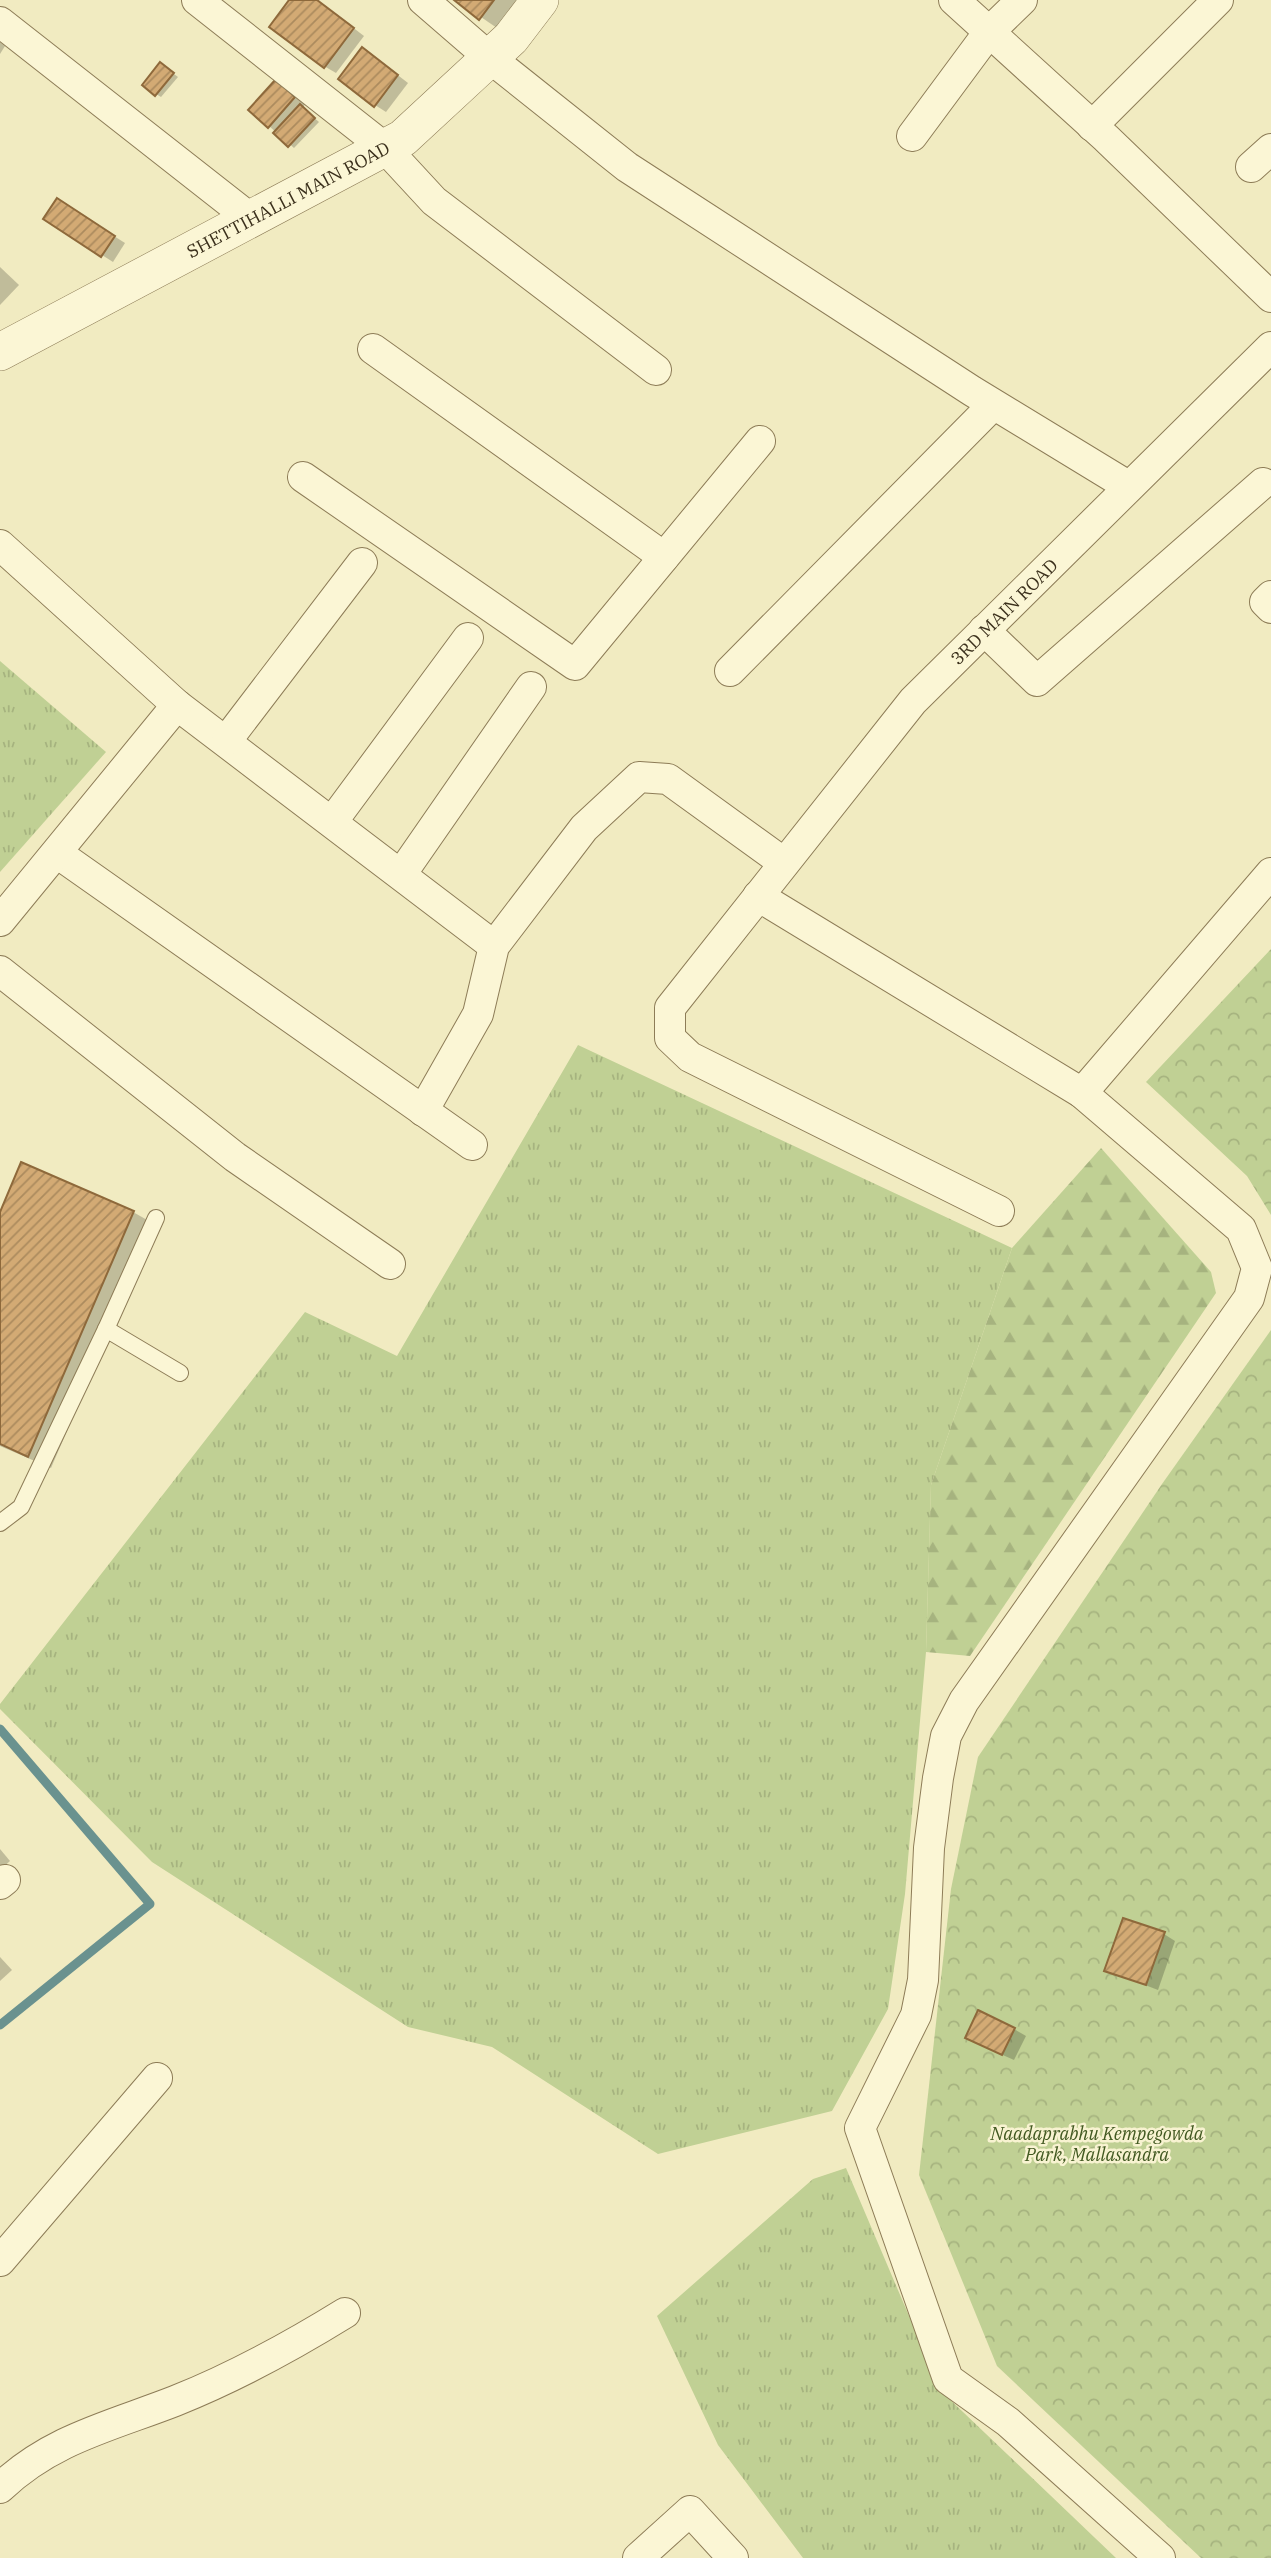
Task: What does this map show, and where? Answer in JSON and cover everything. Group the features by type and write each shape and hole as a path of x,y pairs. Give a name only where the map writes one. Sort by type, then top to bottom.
{"street":[{"path":"197,0 385,148 434,201 656,370"},
{"path":"424,0 490,58 627,167 993,405 1128,486"},
{"name":"SHETTIHALLI MAIN ROAD","path":"0,352 403,138 511,38 540,0"},
{"path":"954,0 1092,126 1271,297"},
{"path":"912,136 989,32 1022,0"},
{"path":"1092,126 1218,0"},
{"path":"0,22 251,219"},
{"name":"3RD MAIN ROAD","path":"999,1211 690,1056 670,1038 670,1008 913,701 1271,347"},
{"path":"373,349 664,557"},
{"path":"730,671 993,405"},
{"path":"303,477 575,665 760,441"},
{"path":"984,630 1037,681 1263,483"},
{"path":"0,545 177,705 402,873 494,946"},
{"path":"227,740 362,563"},
{"path":"1271,596 1265,602 1271,608"},
{"path":"332,822 468,638"},
{"path":"402,873 531,687"},
{"path":"0,921 177,705"},
{"path":"423,1111 478,1014 494,946 584,828 639,777 668,779 783,863"},
{"path":"57,853 472,1145"},
{"path":"1082,1093 1271,873"},
{"path":"758,896 1082,1093 1241,1229 1256,1268 1249,1298 964,1701 946,1736 929,1848 923,1980 916,2015 860,2128 948,2379 1008,2422 1160,2558"},
{"path":"0,971 236,1157 390,1264"},
{"path":"0,2261 158,2078"},
{"path":"0,2488 21,2468 59,2444 223,2380 274,2357 345,2313"},
{"path":"638,2558 690,2511 733,2558"}],"lane":[{"path":"0,1523 21,1507 156,1218"},
{"path":"106,1329 180,1373"}],"green space":[{"path":"0,661 106,752 0,872"},
{"path":"1271,949 1271,1215 1247,1176 1146,1082"},
{"path":"578,1045 1012,1248 931,1485 926,1652 905,1894 888,2009 832,2111 658,2154 492,2047 408,2027 152,1862 0,1709 0,1704 305,1312 397,1356"},
{"path":"1101,1148 1211,1272 1216,1293 970,1656 926,1652 931,1485 1012,1248"},
{"name":"Naadaprabhu Kempegowda Park, Mallasandra","path":"1271,1330 1271,2558 1201,2558 997,2366 919,2175 951,1889 978,1757 1162,1484"},
{"path":"846,2168 941,2391 1116,2558 803,2558 718,2445 657,2316 813,2179"}],"building":[{"path":"289,0 317,0 354,28 324,68 269,27"},
{"path":"454,0 494,0 479,20"},
{"path":"362,47 398,75 374,107 338,79"},
{"path":"160,62 174,73 155,96 142,85"},
{"path":"276,79 295,97 268,128 248,110"},
{"path":"300,104 315,118 288,147 273,133"},
{"path":"57,198 115,236 101,257 43,219"},
{"path":"21,1162 134,1211 28,1457 0,1444 0,1212"},
{"path":"1123,1918 1165,1932 1146,1985 1104,1971"},
{"path":"978,2010 1015,2028 1002,2055 965,2038"}],"waterway":[{"path":"0,1729 150,1904 0,2025"}]}
